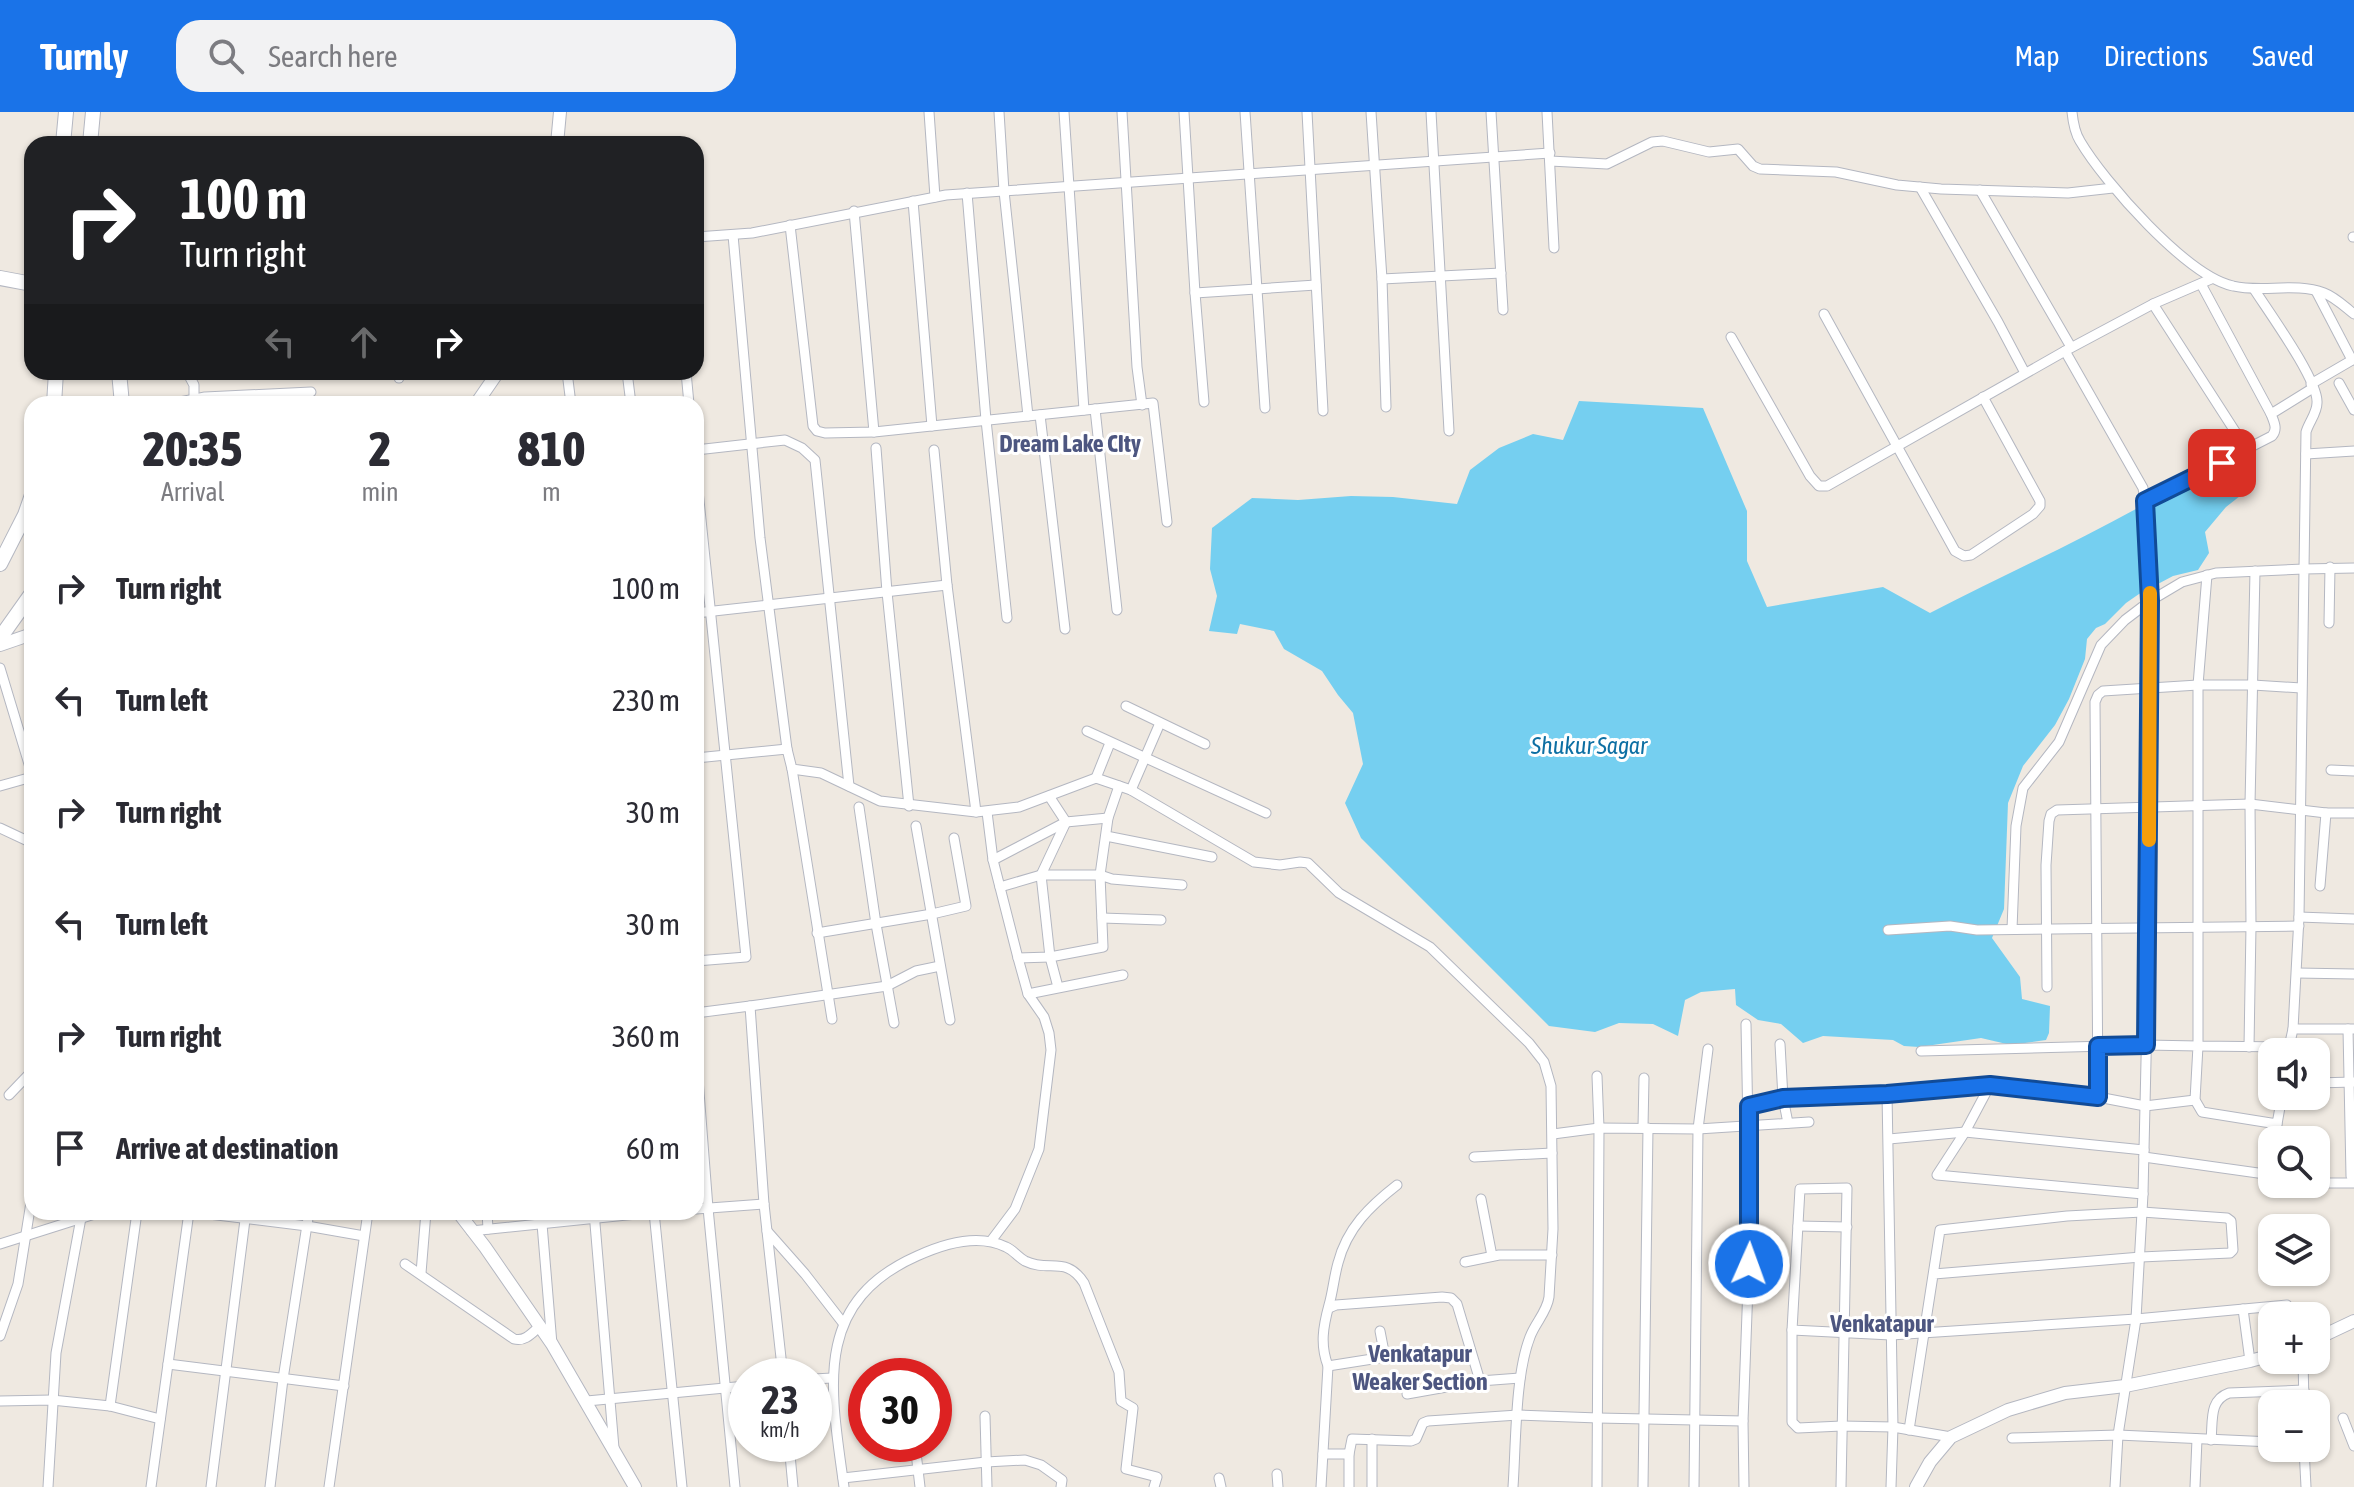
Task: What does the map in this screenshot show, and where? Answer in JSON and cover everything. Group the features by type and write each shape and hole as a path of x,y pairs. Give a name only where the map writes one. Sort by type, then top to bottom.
{"main road":[{"path":"64,136 66,112"},
{"path":"91,136 93,112"},
{"path":"0,278 24,282"},
{"path":"0,564 24,517"},
{"path":"0,638 24,604"}],"street":[{"path":"558,136 560,112"},
{"path":"929,112 935,197"},
{"path":"999,112 1004,191 1028,416"},
{"path":"1064,112 1084,410"},
{"path":"1122,112 1142,405"},
{"path":"1184,112 1204,402"},
{"path":"1245,112 1265,408"},
{"path":"1307,112 1323,411"},
{"path":"1371,112 1382,279 1386,407"},
{"path":"1431,112 1449,431"},
{"path":"1491,112 1503,310"},
{"path":"1547,112 1554,248"},
{"path":"2072,112 2078,138 2113,188 2179,253 2211,279 2254,289 2316,291 2331,297 2354,314"},
{"path":"704,237 733,235 967,193 1494,157 1550,157 1607,164 1639,147 1663,141 1709,152 1738,149 1753,166 1760,169 1836,172 1877,182 1920,187 2068,193 2113,188"},
{"path":"1920,187 2025,373"},
{"path":"1980,190 2143,488 2145,501 2150,689 2143,1194 2136,1319 2118,1435 2115,1487"},
{"path":"967,193 1007,618"},
{"path":"913,201 932,426"},
{"path":"854,211 874,432"},
{"path":"790,225 813,426 817,431 874,432 1153,403 1167,522"},
{"path":"733,235 760,538 787,749 832,1019"},
{"path":"1382,279 1501,273"},
{"path":"1731,337 1810,476 1819,486 1827,486 2068,349 2153,304 2211,279"},
{"path":"2145,501 2247,450 2275,432 2271,414 2201,284"},
{"path":"1195,293 1316,285"},
{"path":"2254,289 2304,368 2318,401 2306,432 2299,921 2291,1038"},
{"path":"2271,414 2353,360 2316,291"},
{"path":"2153,304 2247,450"},
{"path":"1824,314 1955,551 1964,556 1971,555 2033,514 2040,506 1983,397"},
{"path":"2339,383 2354,410"},
{"path":"262,396 311,392"},
{"path":"1095,409 1117,610"},
{"path":"1040,415 1065,629"},
{"path":"704,449 785,440 802,448 815,460 849,786"},
{"path":"876,448 909,806"},
{"path":"934,450 947,585 982,812 1028,994 1044,1017 1051,1050 1039,1149 1015,1209 991,1241"},
{"path":"2306,454 2354,451"},
{"path":"704,552 746,957 704,960"},
{"path":"2329,623 2330,567"},
{"path":"2012,929 2016,826 2023,788 2059,742 2101,645 2125,620 2182,582 2207,575 2255,571 2354,568"},
{"path":"2249,1047 2255,571"},
{"path":"2207,575 2198,685 2199,927 2195,1100 2202,1112 2277,1124 2280,1110"},
{"path":"704,612 947,585"},
{"path":"0,645 24,637"},
{"path":"0,668 24,748"},
{"path":"2098,1097 2095,702 2098,695 2103,691 2198,685 2301,688"},
{"path":"1126,706 1205,744"},
{"path":"1131,790 1160,723"},
{"path":"1087,731 1266,813"},
{"path":"1096,778 1110,743"},
{"path":"704,757 787,749"},
{"path":"792,769 821,773 880,801 982,812 1019,807 1096,778 1131,790 1254,862 1268,865 1308,863 1339,893 1430,947 1520,1035 1544,1062 1551,1086 1552,1255 1548,1304 1530,1337 1520,1378 1513,1487"},
{"path":"2331,770 2354,771"},
{"path":"0,786 24,778"},
{"path":"1018,958 1050,957 1103,947 1100,875 1108,818 1119,786"},
{"path":"1049,796 1066,822"},
{"path":"2047,987 2046,865 2049,821 2051,814 2057,810 2250,804 2326,813 2354,813"},
{"path":"859,807 894,1023"},
{"path":"2320,886 2326,813"},
{"path":"993,860 1066,822 1108,818"},
{"path":"1058,987 1050,957 1041,875 1066,822"},
{"path":"916,826 950,1020"},
{"path":"0,828 24,839"},
{"path":"1106,836 1212,857"},
{"path":"817,933 966,906 954,838"},
{"path":"1000,887 1041,875 1100,875 1112,879 1182,885"},
{"path":"1102,918 1161,920"},
{"path":"1888,930 1950,926 1977,930 2251,926 2354,919"},
{"path":"704,1012 887,986 916,971 940,966"},
{"path":"2297,973 2354,974"},
{"path":"1028,994 1123,975"},
{"path":"750,1006 764,1204 781,1358"},
{"path":"1744,1487 1743,1421 1750,1232 1746,1024"},
{"path":"2293,1029 2351,1029 2351,1176 2354,1183 2330,1183"},
{"path":"1780,1044 1783,1098 1788,1123"},
{"path":"1921,1051 2146,1045 2258,1048"},
{"path":"1694,1487 1698,1129 1708,1049"},
{"path":"1597,1076 1597,1487"},
{"path":"1643,1487 1644,1078"},
{"path":"9,1095 24,1079"},
{"path":"2330,1083 2352,1082"},
{"path":"1749,1106 1783,1098 1887,1094 1990,1085 2098,1097 2145,1106 2195,1100"},
{"path":"1990,1085 1937,1175 2143,1194"},
{"path":"1887,1094 1893,1427 1891,1487"},
{"path":"1553,1134 1599,1128 1698,1129 1809,1122"},
{"path":"1889,1139 1965,1132 2144,1154 2258,1173"},
{"path":"1474,1157 1552,1153"},
{"path":"704,1156 735,1487"},
{"path":"1321,1487 1328,1366 1322,1340 1338,1260 1349,1234 1369,1207 1397,1185"},
{"path":"1841,1487 1842,1426 1843,1332 1847,1188 1800,1189 1792,1330 1794,1426 1842,1426 1893,1427 1951,1437"},
{"path":"1481,1199 1492,1256"},
{"path":"704,1208 764,1204"},
{"path":"1909,1430 1939,1234 1943,1229 2142,1212 2230,1219 2233,1250 2230,1253 1934,1274"},
{"path":"0,1336 14,1298 28,1220"},
{"path":"0,1244 74,1220"},
{"path":"48,1487 56,1353 81,1220"},
{"path":"110,1406 136,1220"},
{"path":"151,1487 190,1220"},
{"path":"211,1487 245,1220"},
{"path":"270,1220 364,1236"},
{"path":"270,1487 308,1220"},
{"path":"329,1487 367,1220"},
{"path":"421,1273 425,1220"},
{"path":"463,1220 552,1344 635,1487"},
{"path":"487,1220 488,1229"},
{"path":"542,1220 552,1344"},
{"path":"471,1231 566,1220"},
{"path":"595,1220 615,1455"},
{"path":"655,1220 682,1487"},
{"path":"1798,1226 1847,1227"},
{"path":"767,1231 843,1323"},
{"path":"1061,1487 1060,1476 1025,1460 918,1470 844,1483 832,1378 843,1323 856,1300 894,1266 955,1242 991,1241 1035,1265 1069,1267 1078,1273 1084,1283 1119,1372 1121,1401 1133,1408 1126,1469 1157,1477 1154,1487"},
{"path":"1465,1262 1492,1256 1552,1255"},
{"path":"405,1264 514,1339 524,1339 540,1326"},
{"path":"1329,1308 1336,1305 1451,1298 1457,1304 1480,1381"},
{"path":"1792,1330 1891,1335 2258,1308"},
{"path":"2243,1309 2250,1361"},
{"path":"2330,1333 2353,1323"},
{"path":"1328,1366 1385,1357 1380,1331"},
{"path":"1916,1487 1930,1462 1951,1437 2008,1410 2065,1393 2125,1386 2258,1359"},
{"path":"168,1364 344,1386"},
{"path":"2303,1374 2304,1390"},
{"path":"1407,1394 1480,1381 1520,1378"},
{"path":"587,1401 728,1389"},
{"path":"2211,1440 2215,1401 2229,1393 2258,1392"},
{"path":"0,1401 52,1400 110,1406 160,1419"},
{"path":"1349,1487 1352,1439 1411,1441 1416,1439 1423,1423 1428,1421 1518,1415 1743,1421"},
{"path":"985,1416 987,1487"},
{"path":"2343,1418 2354,1446"},
{"path":"2012,1438 2118,1435 2258,1442"},
{"path":"1372,1439 1372,1487"},
{"path":"2195,1487 2197,1439"},
{"path":"1323,1454 1349,1454"},
{"path":"791,1462 793,1487"},
{"path":"917,1462 920,1487"},
{"path":"2305,1462 2306,1487"},
{"path":"1277,1474 1278,1487"}],"water":[{"name":"Shukur Sagar","path":"1579,401 1703,408 1747,511 1747,561 1767,607 1883,587 1930,613 2145,504 2205,469 2238,444 2237,456 2245,465 2242,475 2249,484 2205,532 2209,553 2198,570 2173,576 2139,594 2105,624 2096,628 2087,639 2085,659 2069,699 2055,725 2023,766 2008,803 2004,909 1992,938 2020,977 2022,999 2050,1006 2046,1040 2011,1045 1981,1038 1919,1047 1904,1046 1893,1040 1823,1036 1803,1043 1781,1024 1758,1020 1736,1005 1735,989 1701,992 1685,1000 1678,1036 1653,1024 1619,1023 1595,1032 1549,1026 1361,838 1345,803 1363,764 1353,713 1322,671 1284,649 1274,631 1240,624 1237,634 1209,631 1217,596 1210,569 1212,528 1252,498 1393,497 1457,504 1470,470 1499,448 1533,434 1563,440"}],"slow traffic":[{"path":"2149,840 2150,593"}],"district":[{"name":"Dream Lake CIty","path":"1070,444"},
{"name":"Venkatapur","path":"1882,1324"},
{"name":"Venkatapur Weaker Section","path":"1420,1368"}],"route":[{"path":"1749,1264 1749,1106 1783,1098 1887,1094 1990,1085 2098,1097 2098,1046 2146,1045 2150,601 2145,501 2222,463"}]}
